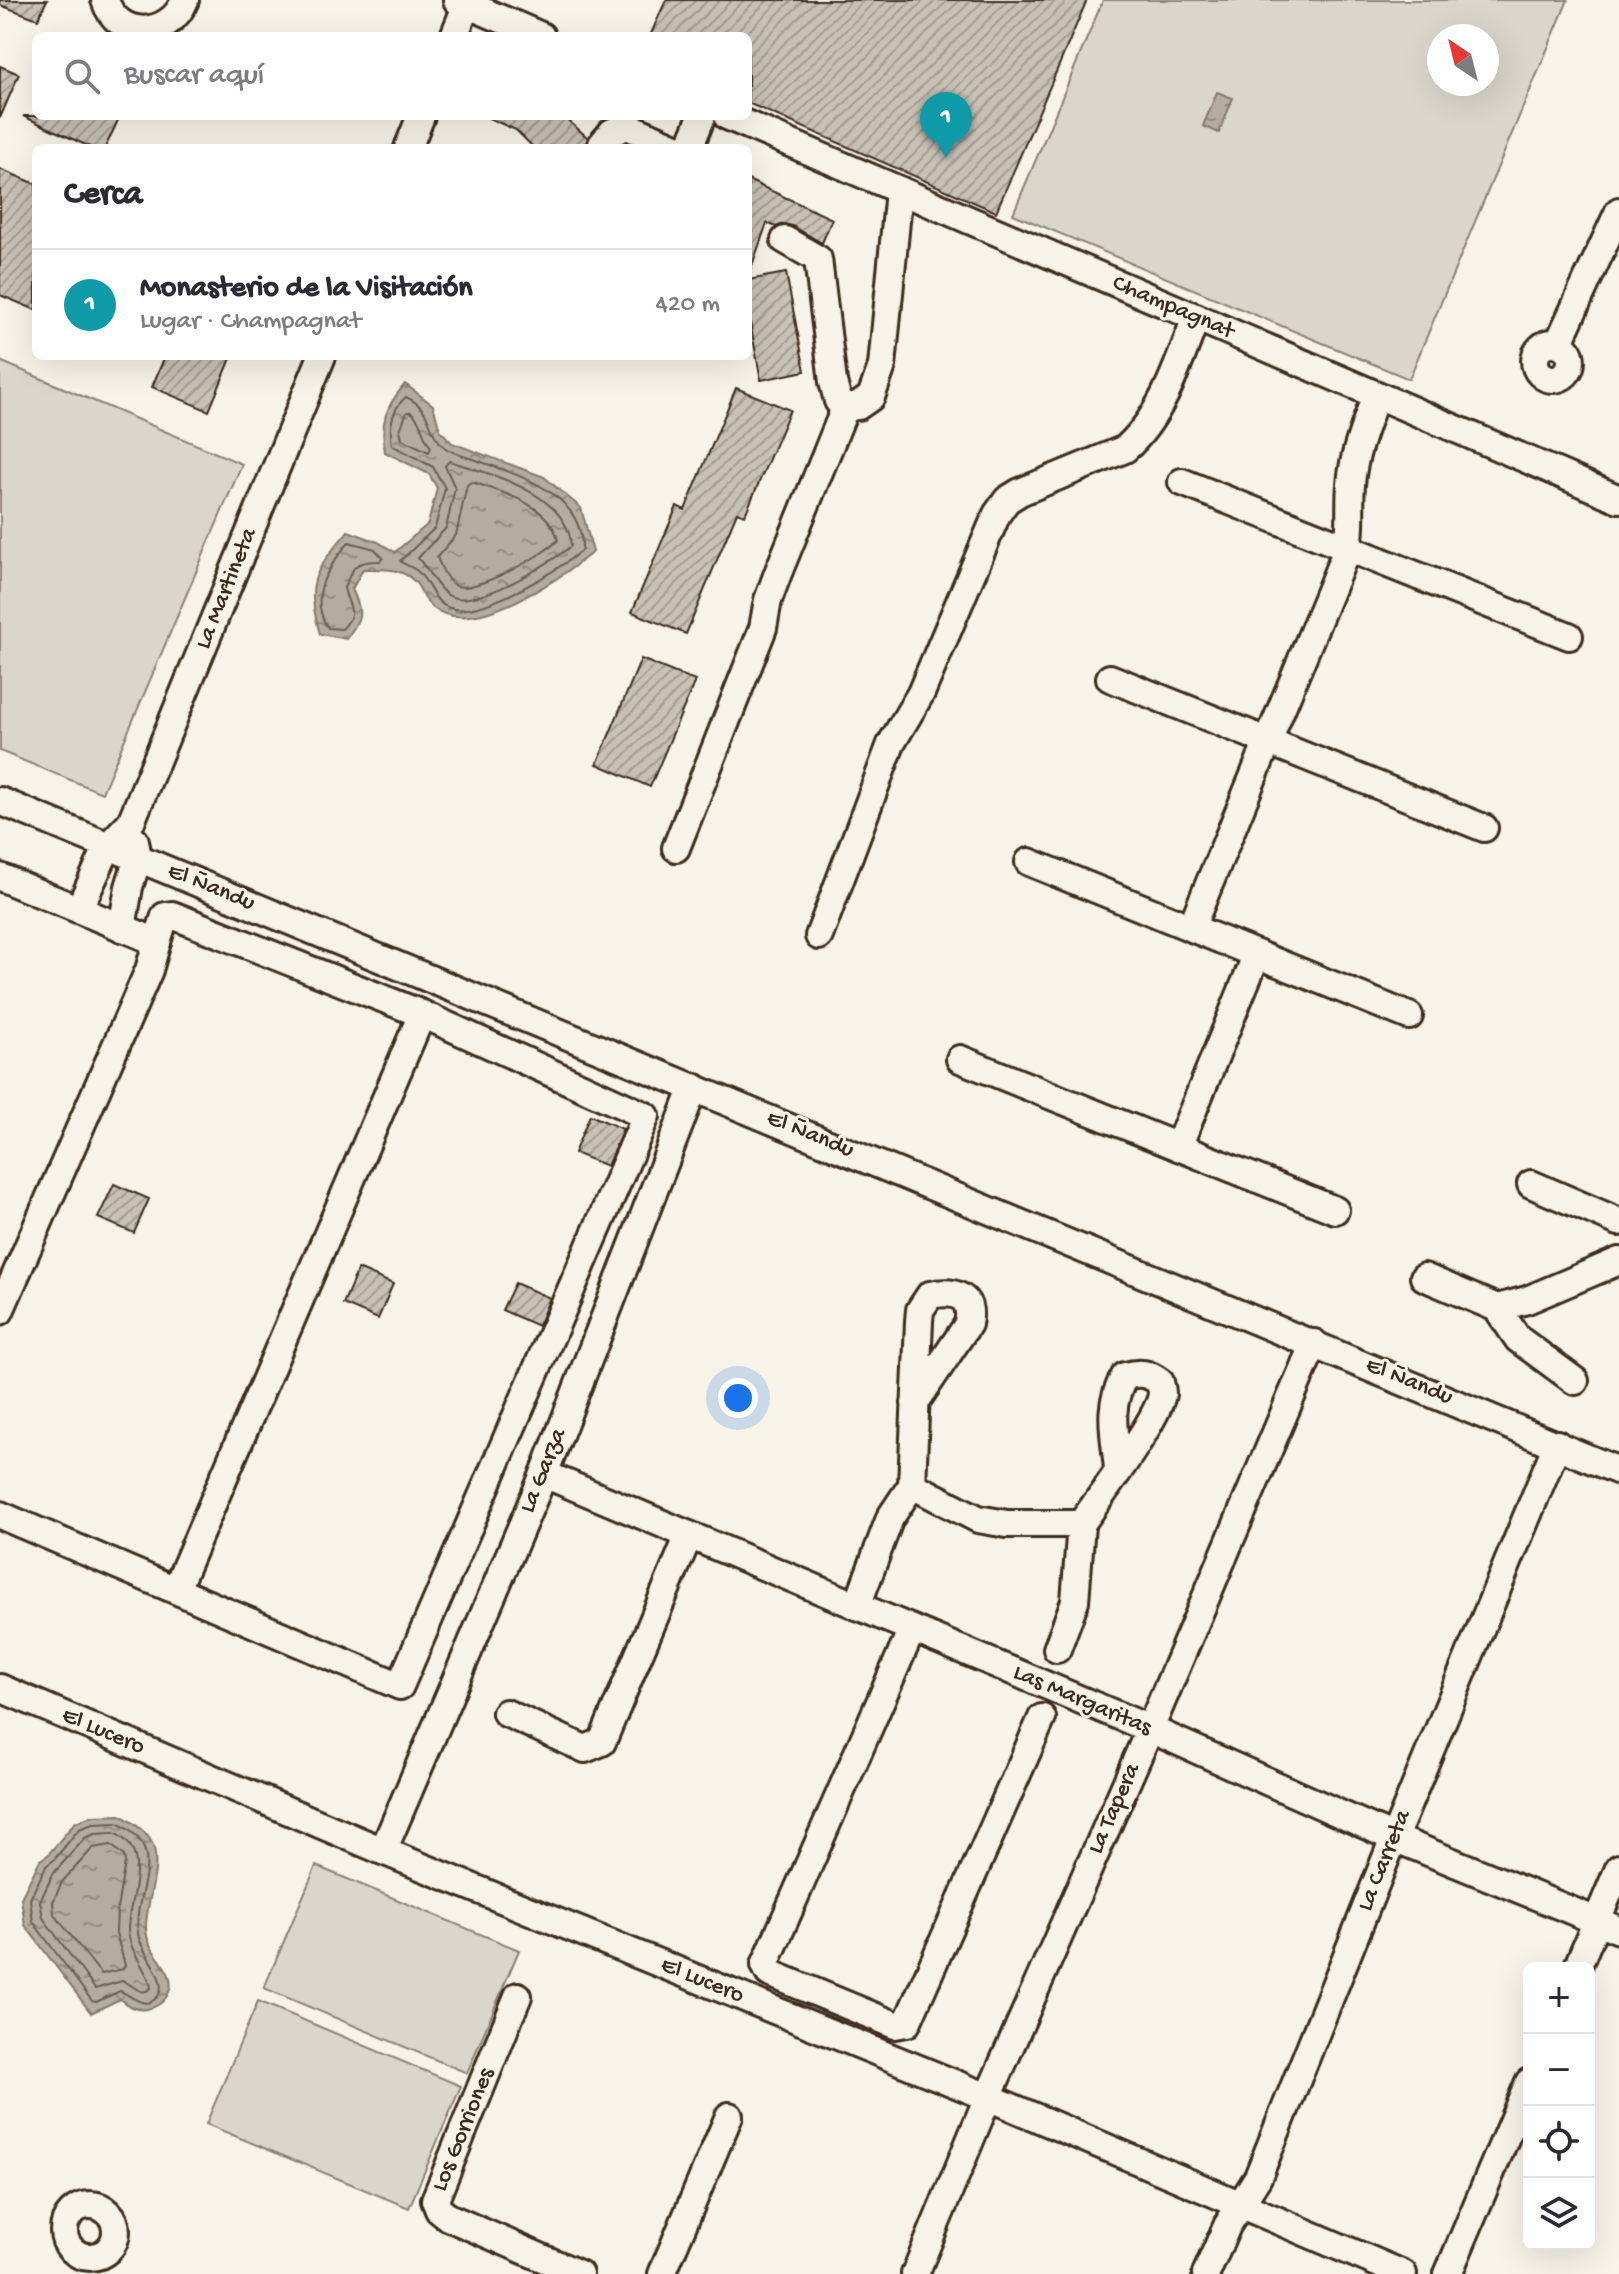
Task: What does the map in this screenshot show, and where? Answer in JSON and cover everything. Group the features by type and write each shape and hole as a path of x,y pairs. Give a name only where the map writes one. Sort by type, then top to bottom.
{"street":[{"path":"105,0 116,19 127,27 141,31 167,24 178,15 185,0"},
{"path":"455,32 462,2 532,32"},
{"path":"410,144 419,120"},
{"path":"691,144 700,120"},
{"name":"Champagnat","path":"736,120 1619,499"},
{"path":"602,144 612,132 627,126 669,144"},
{"path":"845,408 858,406 871,397 882,366 899,190"},
{"path":"1558,344 1619,211"},
{"path":"785,240 818,259 833,382 838,401 845,408"},
{"path":"819,936 891,744 921,693 997,514 1007,500 1020,492 1125,449 1138,438 1149,424 1196,317"},
{"name":"La Martineta","path":"131,822 320,360"},
{"path":"1191,928 1348,547 1354,462 1376,395"},
{"path":"676,848 763,628 768,600 778,573 845,408"},
{"path":"1182,482 1569,636"},
{"path":"1110,678 1484,828"},
{"name":"El Ñandu","path":"0,801 1619,1471"},
{"path":"79,909 108,846 131,822"},
{"path":"122,928 138,858 131,822"},
{"path":"1029,862 1409,1016"},
{"path":"0,877 157,942"},
{"path":"0,1311 149,970 165,916 172,915 422,1014 646,1116 400,1686 0,1515"},
{"path":"1178,1147 1257,954"},
{"path":"176,1589 422,1014"},
{"path":"960,1059 1335,1210"},
{"name":"La Garza","path":"383,1851 544,1474 694,1087"},
{"path":"1531,1184 1619,1222"},
{"path":"1424,1277 1497,1308 1513,1306 1619,1261"},
{"path":"1497,1308 1518,1339 1575,1381"},
{"name":"La Tapera","path":"915,2274 988,2097 1150,1729 1314,1343"},
{"path":"857,1606 890,1518 912,1485 915,1403"},
{"name":"La Carreta","path":"1206,2274 1227,2226 1258,2177 1557,1444"},
{"path":"1057,1649 1075,1601 1081,1524 1118,1469"},
{"name":"Las Margaritas","path":"544,1474 1150,1729 1394,1838 1608,1925"},
{"path":"912,1485 978,1519 1007,1524 1081,1524"},
{"path":"506,1713 585,1749 602,1742 689,1535"},
{"path":"912,1629 765,1965 769,1973 895,2025 907,2023 1042,1718"},
{"name":"El Lucero","path":"0,1688 383,1851 988,2097 1403,2274"},
{"path":"1581,1962 1608,1925 1619,1868"},
{"name":"Los Gorriones","path":"518,1996 435,2200 439,2210 448,2217 579,2274"},
{"path":"1448,2274 1523,2096"},
{"path":"662,2274 729,2116"}],"shaded area":[{"path":"1103,0 1568,0 1409,379 1013,214"},
{"path":"0,361 242,464 102,793 0,751"},
{"path":"316,1866 519,1950 467,2073 264,1988"},
{"path":"258,2001 461,2086 409,2208 206,2124"}],"water":[{"path":"1217,92 1233,98 1219,133 1203,126"},
{"path":"405,384 433,405 440,430 452,443 544,477 581,508 593,552 539,590 516,602 470,616 449,615 432,607 413,580 401,572 363,569 352,589 359,615 351,632 346,639 320,634 313,589 320,568 348,531 395,552 428,524 437,488 429,474 385,452 383,432 386,416"},
{"path":"120,1815 146,1834 155,1852 155,1873 146,1929 151,1947 168,1973 170,1985 167,1996 153,2007 136,2009 120,1999 91,2013 25,1925 21,1898 40,1860 48,1855 74,1823 91,1816"}],"building":[{"path":"0,0 47,0 38,19 0,5"},
{"path":"666,0 1087,0 996,212 752,105 752,32 652,32"},
{"path":"0,66 19,74 0,118"},
{"path":"23,116 32,116 32,120 118,120 107,144 83,144"},
{"path":"493,120 568,120 588,138 587,144 530,144 516,130"},
{"path":"0,169 32,182 32,308 0,295"},
{"path":"752,182 832,219 822,243 792,226 784,224 776,227 767,223 752,265"},
{"path":"786,273 805,371 761,380 752,333 752,279"},
{"path":"163,360 230,360 209,411 152,387"},
{"path":"736,388 790,410 745,515 737,512 686,634 632,612 677,506 685,510"},
{"path":"641,659 695,681 650,787 597,764"},
{"path":"590,1115 623,1129 607,1166 574,1153"},
{"path":"114,1184 149,1199 134,1233 98,1218"},
{"path":"358,1269 393,1284 378,1319 343,1304"},
{"path":"515,1283 550,1298 538,1326 502,1310"}],"place":[{"name":"Monasterio de la Visitación","path":"946,158"}]}
